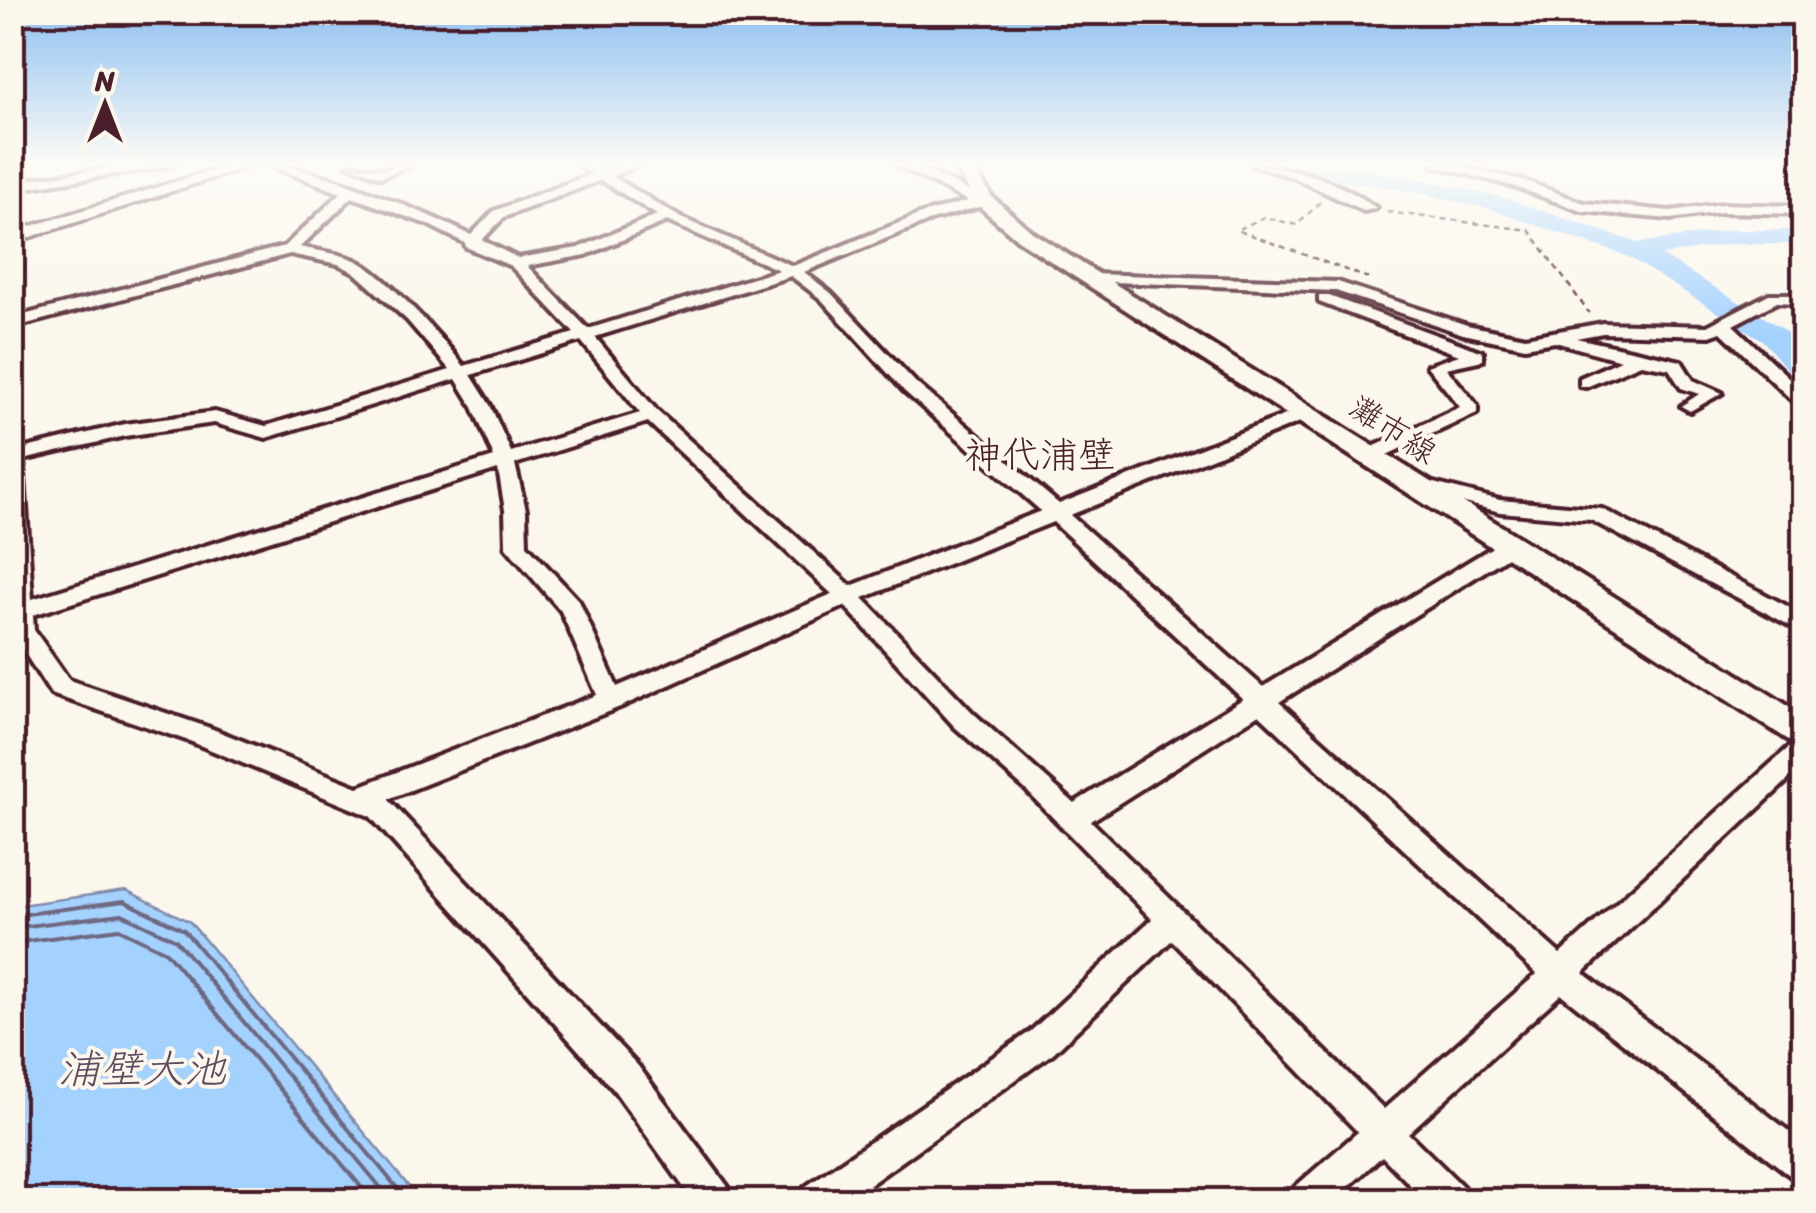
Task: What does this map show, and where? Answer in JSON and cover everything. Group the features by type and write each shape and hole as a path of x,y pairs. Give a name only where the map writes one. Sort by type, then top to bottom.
{"main road":[{"name":"灘市線","path":"1009,222 1025,236 1804,736"}],"street":[{"path":"12,238 65,222"},
{"path":"291,249 319,222"},
{"path":"433,222 471,244 516,263 584,334 651,415 848,596 964,720 1071,819 1379,1133 1450,1200"},
{"path":"471,244 492,222"},
{"path":"516,263 581,252 654,222"},
{"path":"680,222 793,271 826,296 910,388 1056,513 1560,974 1804,1165"},
{"path":"14,457 125,430 216,417 266,432 793,271 915,222"},
{"path":"12,323 291,249 352,264 410,312 462,373 486,413 505,458 518,513 518,547 571,607 612,700"},
{"path":"1093,278 1338,287 1499,339 1526,342 1600,328 1710,331 1774,297 1804,299"},
{"path":"1255,282 1266,292 1338,301 1477,356 1434,366 1471,409 1369,456"},
{"path":"1723,324 1804,402"},
{"path":"1552,335 1675,365 1686,384 1713,392 1690,406"},
{"path":"1586,382 1640,358"},
{"path":"358,799 612,700 848,596 1304,414"},
{"path":"22,611 651,415"},
{"path":"12,433 23,631 60,687 201,735 380,808 626,1078 715,1200"},
{"path":"1414,484 1500,506 1595,514 1804,625"},
{"path":"1071,819 1508,546"},
{"path":"1308,1200 1804,749"},
{"path":"818,1200 1042,1042 1172,922"}],"path":[{"path":"1254,222 1237,230 1368,278"},
{"path":"1468,222 1529,230 1600,328"}],"water":[{"name":"浦壁大池","path":"126,890 190,922 420,1200 13,1200 13,906"}],"waterway":[{"path":"1550,222 1636,251"},
{"path":"1636,251 1731,237 1804,237"},
{"path":"1636,251 1772,334 1804,370"}],"district":[{"name":"神代浦壁","path":"1040,455"}]}
